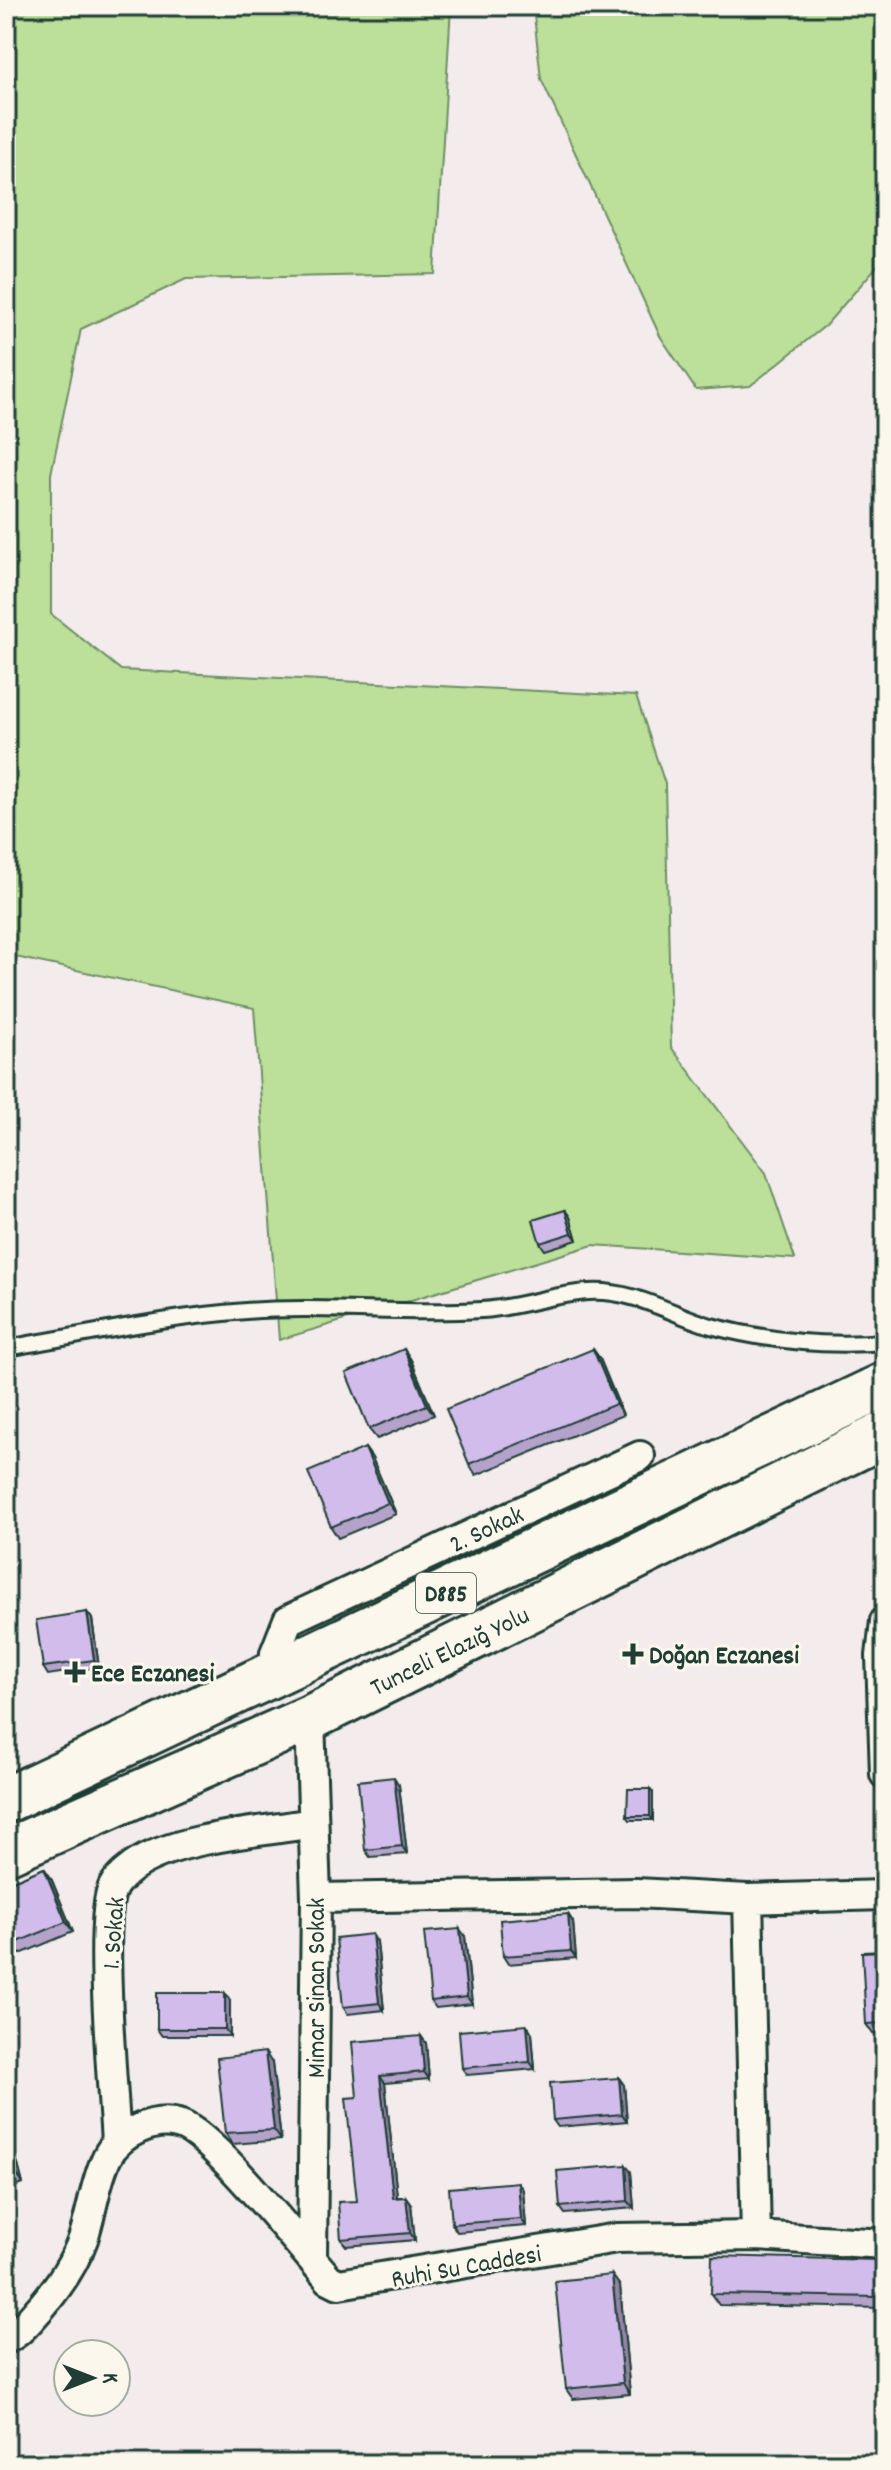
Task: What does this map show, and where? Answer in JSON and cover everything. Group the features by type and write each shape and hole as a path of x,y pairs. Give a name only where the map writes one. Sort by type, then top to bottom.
{"main road":[{"name":"Tunceli Elazığ Yolu","path":"6,1800 885,1385"},
{"name":"Tunceli Elazığ Yolu","path":"6,1852 310,1718 885,1434"}],"street":[{"name":"2. Sokak","path":"273,1675 275,1653 288,1620 640,1456"},
{"path":"885,1621 881,1656 885,1774"},
{"name":"Mimar Sinan Sokak","path":"310,1718 316,1898 312,2258"},
{"name":"1. Sokak","path":"116,2144 108,1963 108,1919 113,1887 141,1861 192,1844 313,1823"},
{"path":"316,1898 636,1893 748,1899 885,1895"},
{"path":"748,1899 756,2236"},
{"name":"Ruhi Su Caddesi","path":"116,2144 133,2131 147,2126 181,2125 237,2174 329,2279 350,2285 617,2238 756,2236 885,2244"},
{"path":"12,2334 70,2269 83,2239 107,2156 116,2144"}],"lane":[{"path":"6,1348 131,1325 248,1310 422,1314 511,1308 589,1292 632,1296 709,1325 765,1339 812,1344 885,1342"}],"green space":[{"path":"6,6 451,6 435,274 186,279 81,329 51,474 51,614 121,670 636,696 665,784 671,1047 766,1173 795,1259 593,1245 279,1340 254,1008 6,955"},
{"path":"533,6 885,6 885,257 826,325 750,386 696,390 660,336 541,79"}],"building":[{"path":"565,1210 572,1233 540,1243 533,1220"},
{"path":"404,1349 427,1405 369,1429 346,1373"},
{"path":"593,1349 616,1404 469,1464 446,1409"},
{"path":"365,1448 388,1503 331,1527 308,1472"},
{"path":"87,1612 94,1660 43,1667 36,1620"},
{"path":"394,1777 402,1846 365,1850 358,1781"},
{"path":"628,1789 650,1789 650,1816 627,1816"},
{"path":"44,1868 66,1922 6,1947 6,1884"},
{"path":"568,1914 571,1951 503,1956 500,1920"},
{"path":"460,1929 467,1997 431,2001 424,1932"},
{"path":"372,1934 379,2003 343,2007 336,1938"},
{"path":"885,1951 885,2023 866,2024 862,1952"},
{"path":"157,1993 225,1993 225,2029 157,2029"},
{"path":"527,2025 530,2062 462,2068 459,2031"},
{"path":"421,2036 424,2072 380,2076 393,2198 406,2197 410,2233 341,2239 338,2202 357,2201 346,2098 357,2097 352,2042"},
{"path":"265,2052 274,2130 225,2133 217,2058"},
{"path":"619,2078 622,2114 553,2120 550,2083"},
{"path":"6,2136 16,2173 6,2176"},
{"path":"626,2165 628,2201 560,2207 557,2171"},
{"path":"518,2182 521,2219 452,2224 449,2188"},
{"path":"712,2256 881,2260 880,2297 711,2294"},
{"path":"612,2275 623,2383 566,2389 555,2281"}],"place":[{"name":"Doğan Eczanesi","path":"633,1654"},
{"name":"Ece Eczanesi","path":"75,1672"}]}
